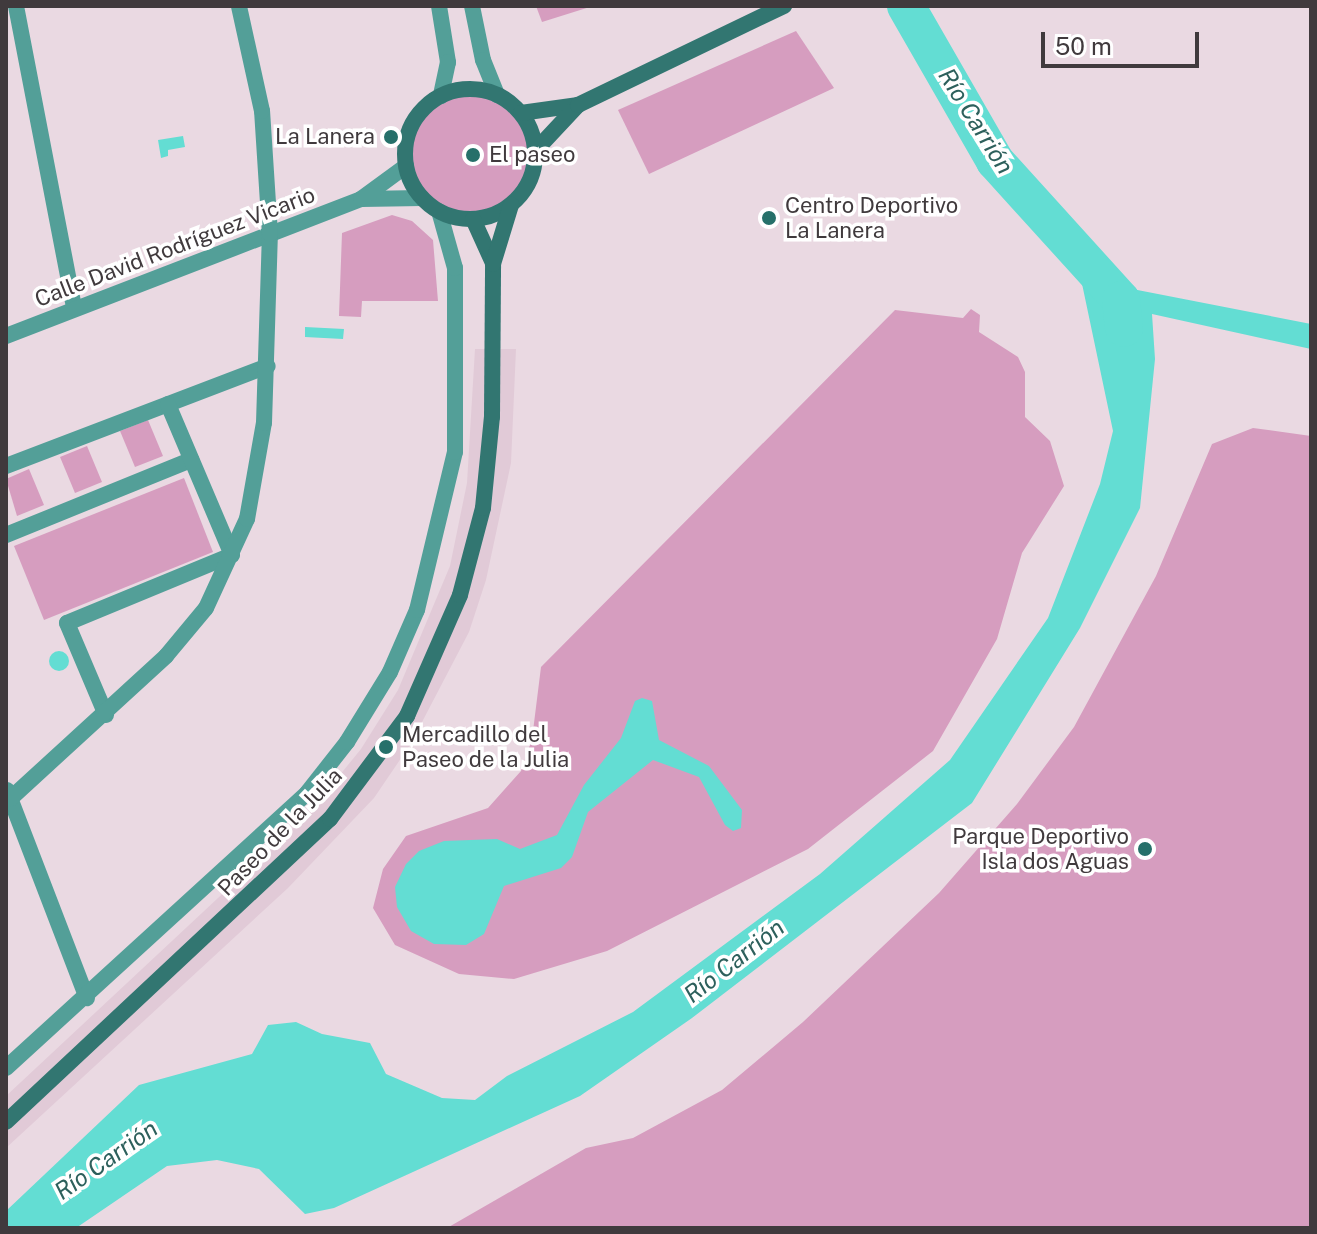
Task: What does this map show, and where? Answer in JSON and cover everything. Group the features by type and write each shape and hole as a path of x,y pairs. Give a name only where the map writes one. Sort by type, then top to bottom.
{"street":[{"path":"16,6 74,308"},
{"path":"87,998 8,794 106,715 206,608 247,519 258,470 268,366 270,234 262,111 239,6"},
{"path":"439,6 448,62 441,96"},
{"path":"472,6 483,60 497,95"},
{"path":"521,113 578,105 784,6"},
{"path":"469,89 497,95 521,113 532,131 535,151 526,187 511,205 489,217 473,219 439,211 422,198 406,166 412,124 441,96 469,89"},
{"path":"535,151 578,105"},
{"name":"Calle David Rodríguez Vicario","path":"6,336 361,199 406,166"},
{"name":"Calle David Rodríguez Vicario","path":"361,199 422,198"},
{"name":"Paseo de la Julia","path":"6,1122 330,819 407,716 460,595 483,508 492,417 493,264 511,205"},
{"name":"Paseo de la Julia","path":"6,1068 87,998 307,793 347,742 395,662 437,544 455,452 455,268 439,211"},
{"name":"Paseo de la Julia","path":"473,219 493,264"},
{"path":"6,466 268,366"},
{"path":"168,404 232,555"},
{"path":"6,535 191,460"},
{"path":"106,715 67,623 232,555"}],"shaded area":[{"path":"536,6 593,6 542,22"},
{"path":"796,31 834,88 649,174 618,110"},
{"path":"470,89 495,94 516,108 530,129 535,154 530,179 516,200 495,214 470,219 445,214 424,200 410,179 405,154 410,129 424,108 445,94"},
{"path":"392,215 412,221 433,240 438,301 362,301 361,317 339,316 342,233"},
{"path":"971,309 980,315 979,332 1018,357 1025,372 1025,417 1050,441 1064,486 1022,553 997,639 933,751 808,849 607,951 514,979 459,974 395,945 373,908 383,869 406,836 488,808 521,771 532,739 541,667 895,310 963,318"},
{"name":"Mercadillo del Paseo de la Julia","path":"475,349 516,349 511,463 486,580 469,632 410,745 374,798 288,888 6,1148 6,1096 308,814 361,749 398,690 450,566 467,483"},
{"path":"148,420 163,456 135,467 120,431"},
{"name":"Parque Deportivo Isla dos Aguas","path":"1253,428 1311,436 1311,1228 447,1228 586,1148 633,1138 722,1090 803,1022 939,893 1017,804 1074,727 1156,576 1212,444"},
{"path":"87,446 102,482 75,493 60,457"},
{"path":"29,469 44,505 17,516 6,479"},
{"path":"184,478 213,552 44,620 14,546"}],"water":[{"path":"183,136 185,147 168,150 168,156 161,158 158,140"},
{"path":"1081,279 1311,324 1311,349 1152,314 1155,359 1140,508 1080,628 972,803 692,1018 580,1096 334,1208 305,1214 259,1169 217,1160 167,1166 76,1228 6,1228 6,1211 139,1085 252,1054 268,1025 296,1022 322,1034 370,1043 386,1074 442,1098 475,1100 507,1076 633,1012 820,874 950,760 1048,618 1100,484 1113,431"},
{"path":"305,327 344,329 343,339 305,337"},
{"path":"59,651 66,654 69,661 66,668 59,671 52,668 49,661 52,654"},
{"path":"642,698 652,701 659,740 709,766 742,810 741,828 733,831 725,825 699,777 653,760 588,812 572,857 561,868 504,886 484,934 466,945 434,944 411,931 397,907 395,887 406,864 419,851 444,841 497,839 520,849 557,835 584,785 621,738 635,701"}],"waterway":[{"name":"Río Carrión","path":"906,6 995,161 1121,300 1124,328"}],"place":[{"name":"La Lanera","path":"391,137"},
{"name":"El paseo","path":"473,155"},
{"name":"Centro Deportivo La Lanera","path":"769,218"},
{"name":"Mercadillo del Paseo de la Julia","path":"386,747"},
{"name":"Parque Deportivo Isla dos Aguas","path":"1145,849"}]}
